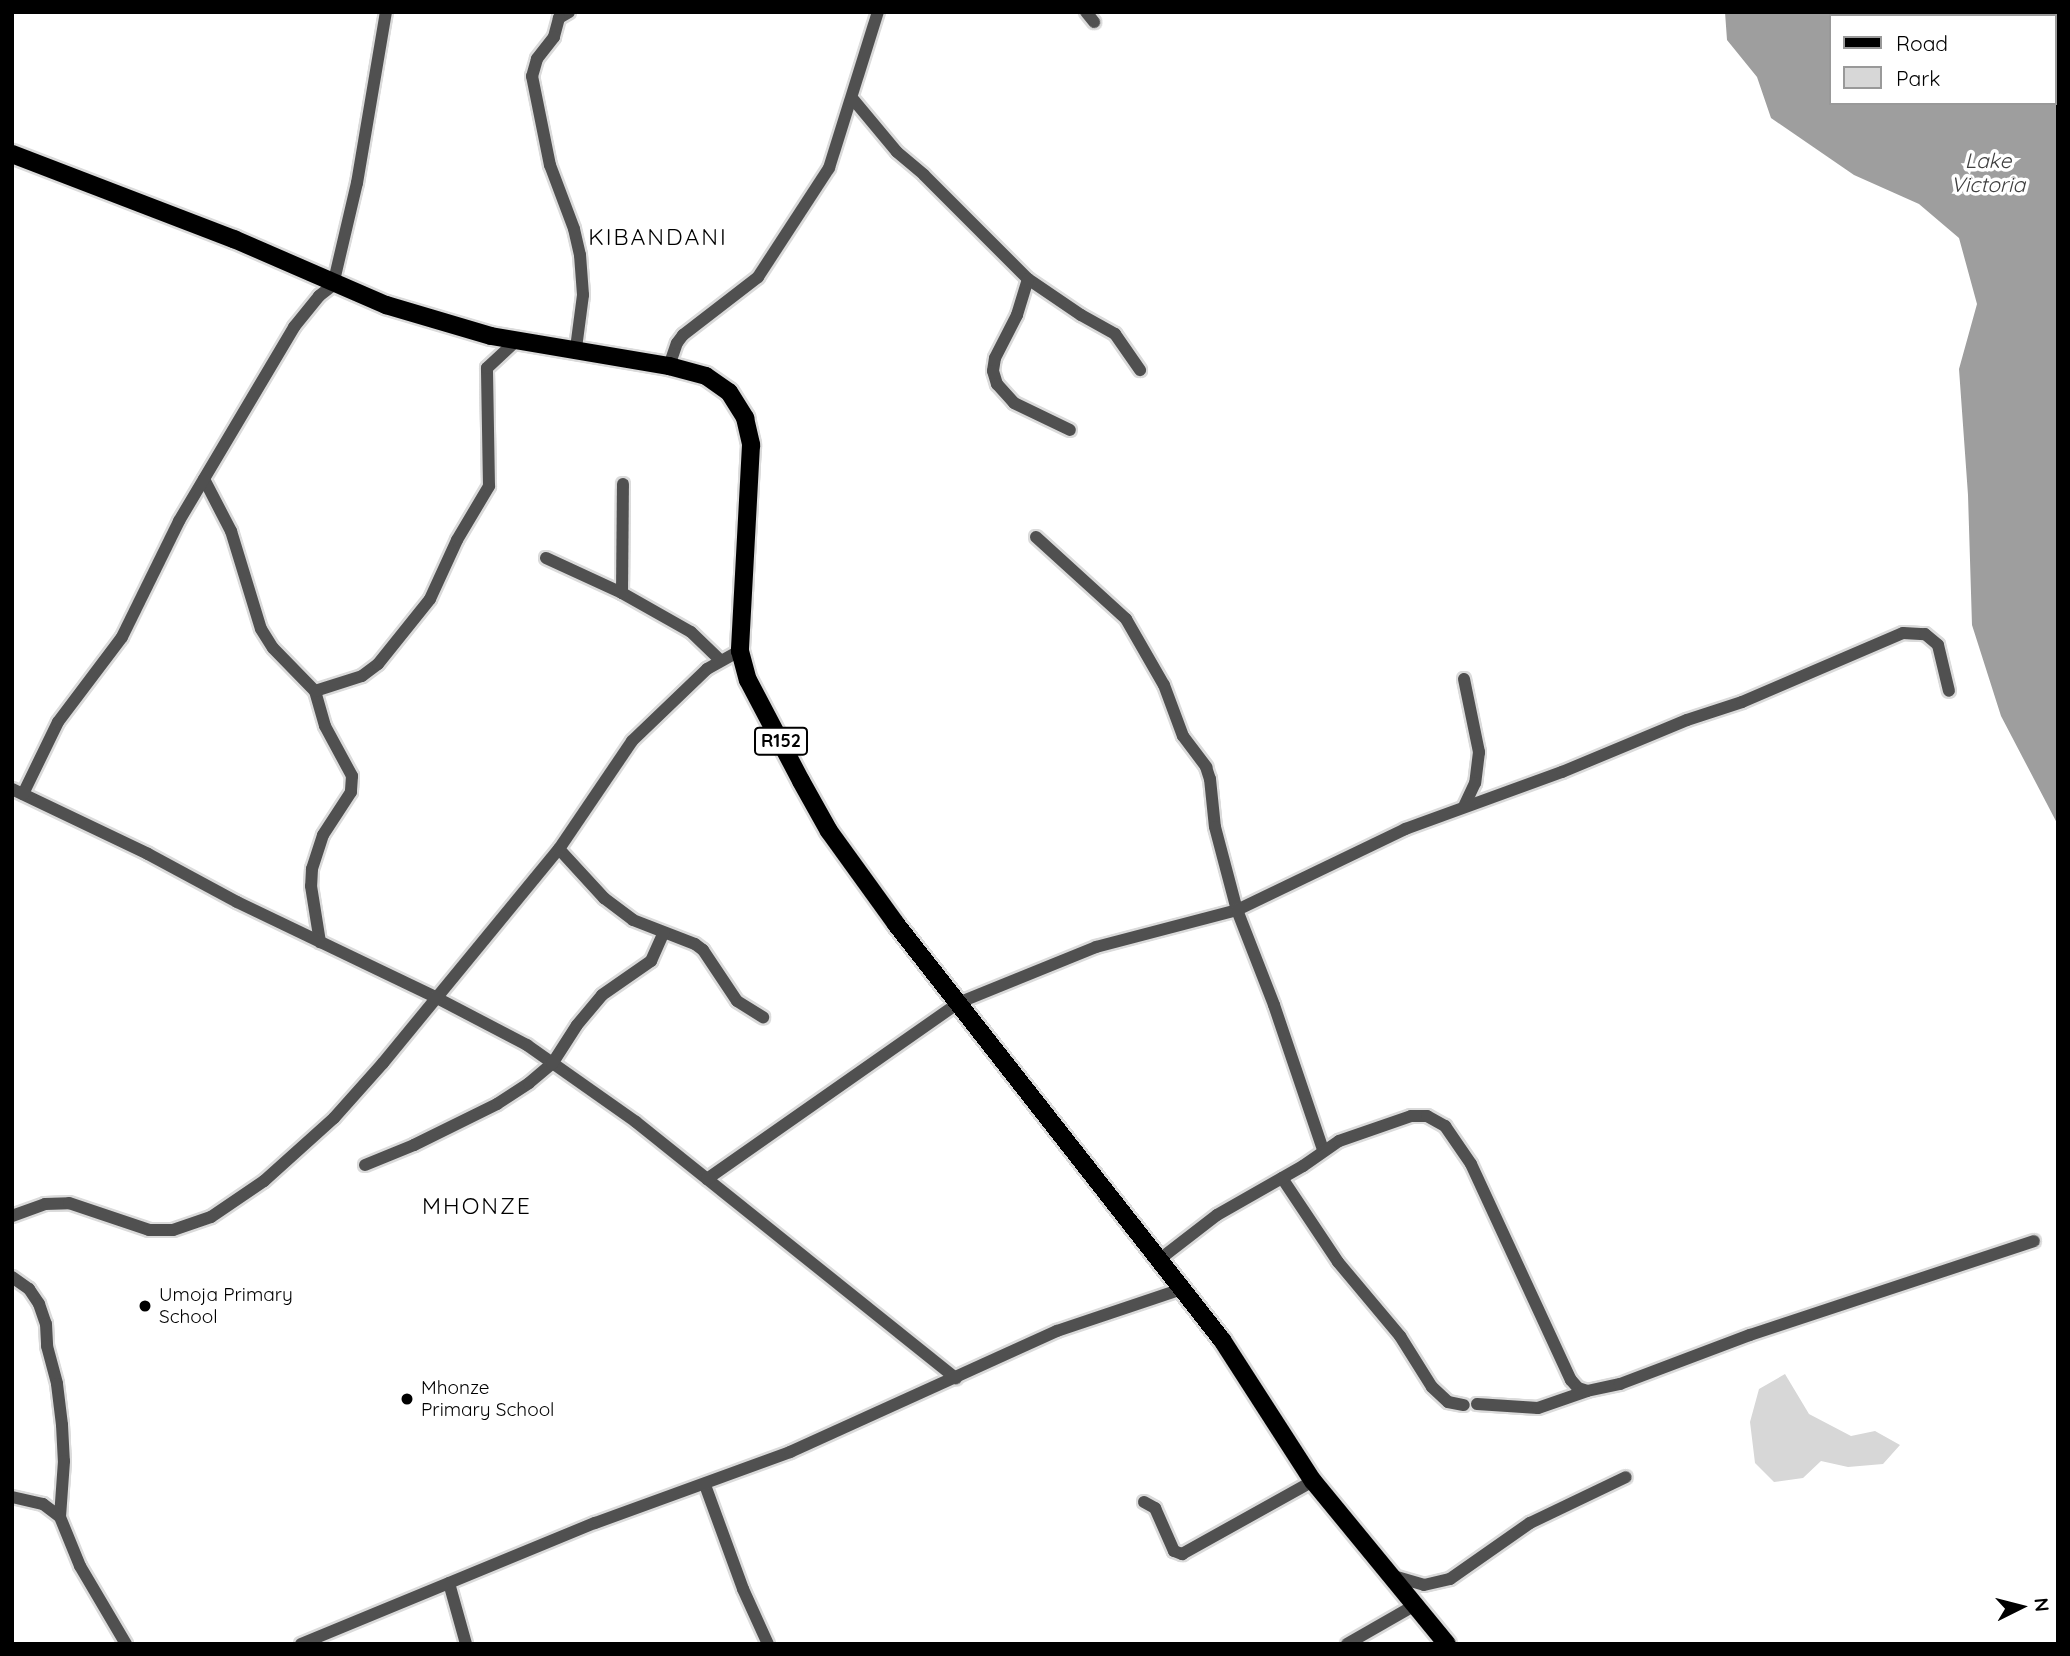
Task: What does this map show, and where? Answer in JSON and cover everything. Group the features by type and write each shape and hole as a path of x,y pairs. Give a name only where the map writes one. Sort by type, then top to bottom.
{"main road":[{"name":"R152","path":"12,154 234,239 333,285 434,320 517,340 669,366 706,376 729,392 745,418 751,445 740,651 748,680 830,831 896,924 1160,1259 1245,1372 1313,1481 1447,1644"}],"street":[{"path":"386,12 357,183 333,285 319,296 294,327 179,521 122,637 58,722 18,792 527,1045 636,1122 956,1378"},
{"path":"569,12 559,18 554,37 537,59 532,76 550,165 574,229 580,255 583,295 576,348"},
{"path":"669,366 677,343 683,335 746,289 771,262 790,225 830,168 878,12"},
{"path":"852,98 897,152 924,175 1028,279 1081,315 1115,334 1140,370"},
{"path":"1028,279 1017,315 995,358 993,371 997,384 1014,403 1070,430"},
{"path":"315,691 362,676 378,664 430,599 457,540 489,486 487,368 517,340"},
{"path":"204,480 231,531 261,629 273,648 315,691 324,726 352,776 351,792 323,835 312,869 311,886 320,942"},
{"path":"622,593 623,484"},
{"path":"1036,537 1126,619 1164,685 1177,724 1210,779 1215,827 1237,910 1278,1016 1323,1150"},
{"path":"546,558 622,593 691,632 720,660"},
{"path":"707,1180 958,1003 1096,947 1237,910 1347,855 1464,807 1562,772 1687,720 1742,702 1903,633 1925,634 1938,645 1949,691"},
{"path":"12,1216 45,1204 69,1203 149,1230 173,1230 211,1217 264,1181 334,1118 437,998 559,849 632,741 720,660 740,651"},
{"path":"1464,679 1479,752 1475,783 1464,807"},
{"path":"559,849 618,909 633,920 663,934 695,944 703,950 737,1001 763,1017"},
{"path":"365,1165 396,1154 497,1104 529,1083 552,1063 577,1025 602,995 651,961 663,934"},
{"path":"1160,1259 1217,1215 1282,1178 1323,1150 1361,1132 1411,1116 1427,1116 1445,1126 1471,1164 1571,1380 1578,1388 1587,1391"},
{"path":"1282,1178 1343,1269 1400,1336 1432,1387 1448,1402 1471,1404 1538,1408 1587,1391 1620,1384 1760,1332 2034,1241"},
{"path":"12,1277 29,1289 39,1304 46,1324 47,1346 57,1384 63,1437 60,1517 80,1566 126,1644"},
{"path":"301,1644 606,1518 705,1485 803,1447 1057,1331 1182,1289"},
{"path":"1390,1575 1424,1584 1450,1579 1530,1523 1626,1477"},
{"path":"1144,1502 1159,1514 1174,1551 1182,1554 1313,1481"},
{"path":"705,1485 743,1589 768,1644"},
{"path":"12,1497 43,1504 60,1517"},
{"path":"449,1583 466,1644"},
{"path":"1347,1644 1416,1605"}],"green space":[{"path":"1785,1374 1809,1414 1851,1436 1875,1431 1900,1445 1883,1464 1848,1467 1821,1461 1803,1478 1774,1482 1755,1463 1750,1422 1759,1389"}],"water":[{"name":"Lake Victoria","path":"1725,12 2058,12 2058,825 2001,716 1972,625 1968,495 1959,369 1977,304 1959,238 1919,204 1854,175 1771,118 1757,77 1727,40"}],"place":[{"name":"Umoja Primary School","path":"145,1306"},
{"name":"Mhonze Primary School","path":"407,1399"}],"district":[{"name":"KIBANDANI","path":"658,237"},
{"name":"MHONZE","path":"477,1206"}]}
